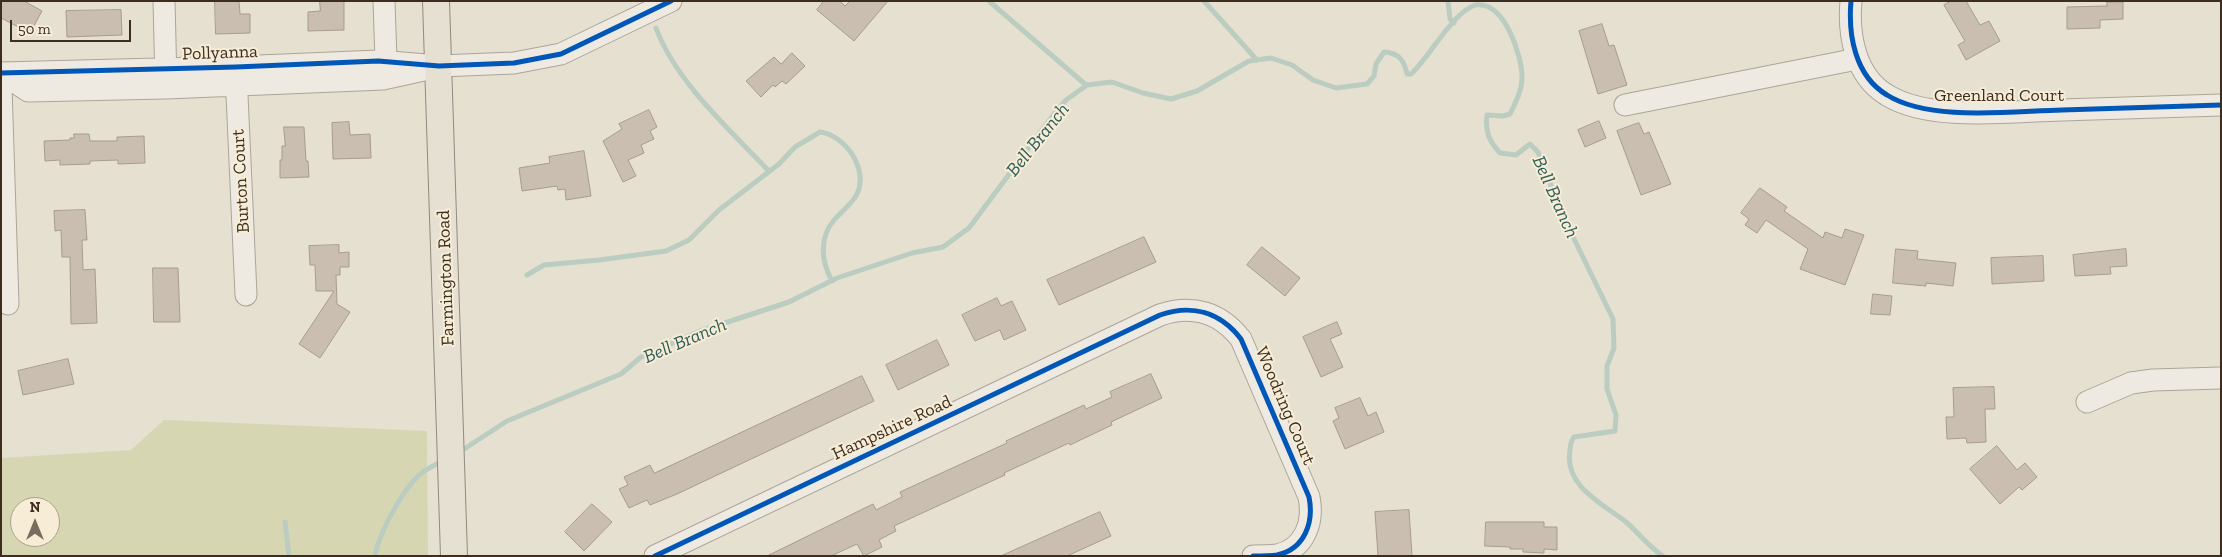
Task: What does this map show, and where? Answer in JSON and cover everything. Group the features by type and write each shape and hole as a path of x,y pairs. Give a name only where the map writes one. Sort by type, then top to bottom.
{"main road":[{"name":"Farmington Road","path":"436,1 454,556"}],"street":[{"path":"164,1 166,79"},
{"path":"384,1 385,70"},
{"name":"Pollyanna","path":"1,73 28,91 166,79 385,70 514,62 561,54 671,1"},
{"name":"Greenland Court","path":"1851,1 1851,30 1856,59 1868,78 1885,94 1904,104 1930,110 1963,112 2221,105"},
{"path":"1625,105 1856,59"},
{"name":"Burton Court","path":"236,77 246,295"},
{"path":"1,86 8,304"},
{"name":"Woodring Court","path":"1113,337 1160,315 1188,309 1213,315 1235,330 1246,349 1309,497 1311,517 1305,535 1298,543 1284,553 1253,556"},
{"name":"Hampshire Road","path":"655,556 1113,337"},
{"path":"2087,402 2130,383 2152,380 2221,378"}],"green space":[{"path":"164,420 427,431 428,556 1,556 1,458 131,450"}],"building":[{"path":"1,1 24,1 42,11 30,33 1,18"},
{"path":"215,1 239,1 240,14 250,14 250,33 216,34"},
{"path":"320,1 344,1 344,30 308,31 308,12 320,11"},
{"path":"824,1 840,1 845,6 850,1 888,1 854,41 817,10"},
{"path":"1952,1 1966,1 1980,25 1989,21 2000,41 1966,60 1958,45 1965,41 1944,5"},
{"path":"2107,2 2123,2 2123,19 2100,20 2100,28 2067,29 2067,7 2107,6"},
{"path":"121,10 122,35 67,37 66,11"},
{"path":"1602,24 1609,46 1614,45 1627,85 1598,94 1579,31"},
{"path":"792,53 805,66 786,84 782,81 775,87 773,85 761,97 746,81 774,57 781,64"},
{"path":"649,110 657,127 650,131 654,139 641,145 644,153 628,160 636,176 623,182 603,141 622,129 619,124"},
{"path":"1599,121 1606,138 1585,147 1578,130"},
{"path":"349,122 350,135 370,134 371,158 333,159 332,123"},
{"path":"1639,123 1644,134 1649,132 1671,184 1641,195 1617,131"},
{"path":"284,127 304,127 309,177 280,178 282,146 285,146"},
{"path":"74,134 89,134 90,141 117,141 117,137 144,136 145,163 118,164 118,160 90,161 90,164 60,165 60,160 45,161 44,141 70,140 70,138 74,138"},
{"path":"584,151 591,196 566,200 565,189 558,190 557,186 522,191 519,168 550,163 549,157"},
{"path":"1760,188 1787,207 1784,211 1823,238 1825,232 1842,238 1845,229 1864,235 1845,285 1800,269 1808,249 1766,220 1757,233 1745,225 1749,219 1741,213"},
{"path":"85,210 87,240 82,240 83,270 95,269 97,323 71,324 70,257 62,257 61,230 55,231 54,211"},
{"path":"1144,237 1156,262 1059,305 1047,280"},
{"path":"339,245 339,253 349,252 349,267 340,267 340,275 336,275 337,304 350,312 320,358 299,344 334,291 316,291 315,265 310,265 309,246"},
{"path":"1262,247 1300,278 1285,296 1247,265"},
{"path":"1896,249 1918,251 1917,259 1956,263 1953,286 1926,283 1926,286 1893,283"},
{"path":"2126,249 2127,266 2110,267 2111,274 2075,276 2073,255"},
{"path":"2043,256 2044,281 1992,284 1991,258"},
{"path":"153,268 178,268 180,322 154,322"},
{"path":"1873,294 1892,296 1890,315 1871,314"},
{"path":"997,298 1001,306 1012,301 1026,330 1004,340 1000,330 975,341 962,315"},
{"path":"1337,322 1342,334 1330,339 1343,367 1321,377 1303,337"},
{"path":"937,340 949,365 898,390 886,365"},
{"path":"68,359 74,384 23,395 18,371"},
{"path":"1151,374 1162,398 1111,422 1112,425 1004,473 1005,475 894,526 896,531 879,540 882,547 864,556 857,544 831,556 767,556 873,504 876,510 902,497 900,492 1084,405 1086,409 1112,397 1110,392"},
{"path":"862,376 874,401 677,494 650,505 647,500 629,508 619,489 628,485 624,477 650,465 654,473"},
{"path":"1994,387 1995,409 1985,409 1986,442 1967,443 1966,438 1947,439 1946,417 1954,417 1953,388"},
{"path":"1360,398 1368,416 1376,412 1384,432 1345,449 1333,421 1339,418 1335,408"},
{"path":"1997,446 2017,470 2025,463 2037,477 2022,490 2019,487 2000,504 1970,469"},
{"path":"592,504 612,522 584,551 565,532"},
{"path":"1409,510 1412,556 1378,556 1375,512"},
{"path":"1100,512 1111,536 1067,556 1001,556"},
{"path":"1486,522 1544,522 1544,527 1557,527 1557,550 1544,549 1544,553 1523,552 1523,549 1485,546"}],"waterway":[{"path":"989,1 1086,85"},
{"path":"1204,1 1257,60"},
{"path":"1448,1 1450,19 1454,23"},
{"name":"Bell Branch","path":"458,453 507,421 621,374 641,357 700,331 789,302 837,278 912,253 943,247 969,228 1054,114 1066,100 1087,85 1112,82 1143,93 1171,99 1197,91 1249,61 1271,58 1292,65 1313,80 1336,88 1367,84 1374,76 1376,64 1384,52 1394,54 1400,58 1407,74 1411,74 1449,26 1466,10 1475,5 1486,6 1495,11 1503,20 1515,44 1522,77 1520,91 1510,114 1503,116 1487,115 1489,136 1500,153 1516,155 1530,144 1538,152 1562,214 1613,319 1614,348 1607,366 1607,389 1616,415 1615,431 1574,437 1570,449 1570,463 1573,474 1587,493 1626,522 1663,556"},
{"path":"656,28 665,48 690,86 721,122 769,171"},
{"path":"527,275 544,265 666,251 689,240 719,210 779,164 795,147 820,132 829,134 846,146 857,164 860,174 860,184 855,198 834,220 826,234 823,250 824,258 832,281"},
{"name":"Bell Branch","path":"375,556 377,546 387,523 408,488 423,472 444,460"},
{"path":"285,522 289,556"}],"cycle path":[{"path":"1,73 378,61 439,66 514,63 561,54 671,1"},
{"path":"1851,1 1850,14 1853,41 1856,54 1867,77 1887,95 1925,109 1948,112 1996,113 2221,105"},
{"path":"655,556 1160,315 1183,310 1205,313 1215,317 1224,322 1241,339 1309,497 1310,516 1301,541 1287,552 1277,555 1253,556"}]}
